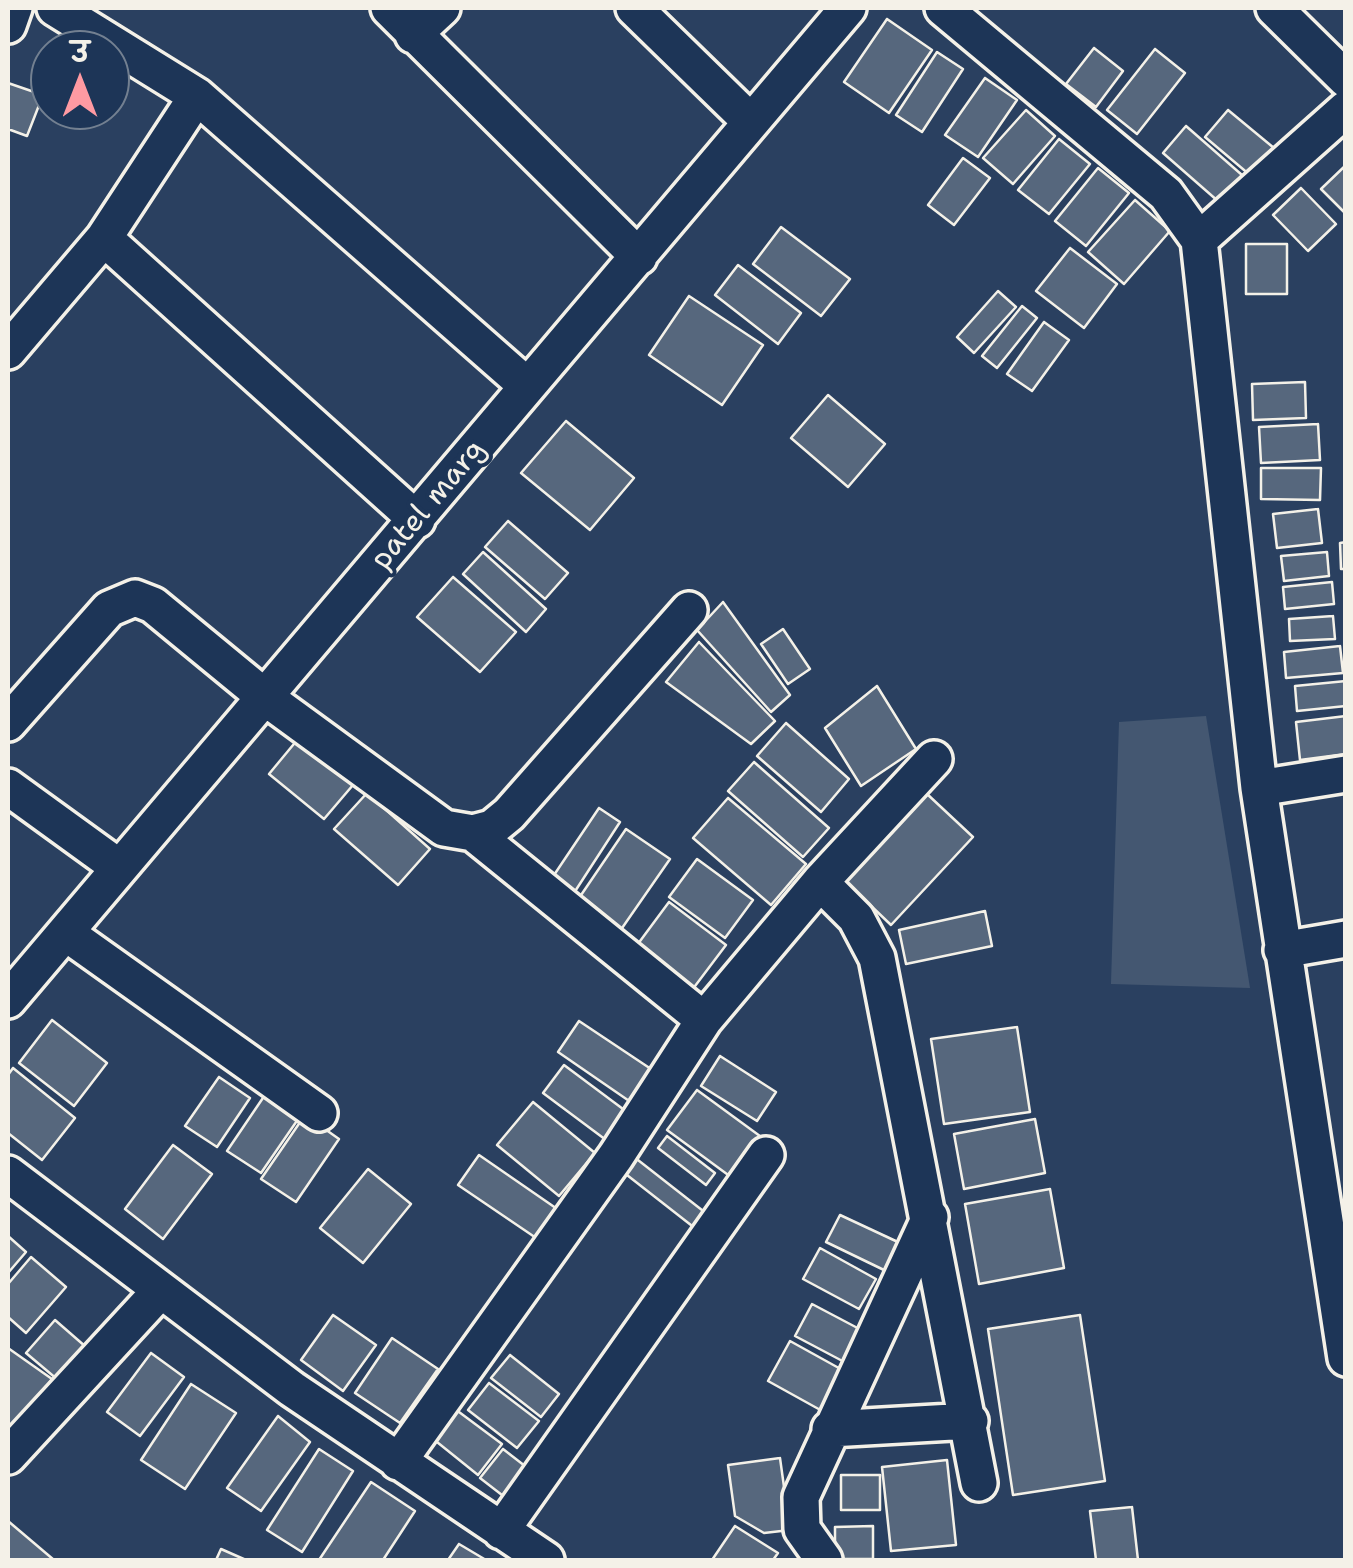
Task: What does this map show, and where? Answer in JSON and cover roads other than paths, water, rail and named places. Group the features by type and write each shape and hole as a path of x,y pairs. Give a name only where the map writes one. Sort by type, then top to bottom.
{"street":[{"path":"8,25 14,8"},
{"path":"55,8 197,96 526,385"},
{"path":"389,8 638,257"},
{"path":"413,35 442,8"},
{"path":"634,8 751,122"},
{"name":"patel marg","path":"8,1000 117,866 266,698 526,385 848,8"},
{"path":"943,8 1166,194 1199,240 1259,788 1346,1358"},
{"path":"1274,8 1346,79"},
{"path":"8,351 104,238 197,96"},
{"path":"1199,240 1346,109"},
{"path":"104,238 417,520"},
{"path":"8,723 110,609 135,598 153,605 266,698 444,828 473,833 492,828 509,814 689,610"},
{"path":"398,1462 616,1156 704,1020 820,882 934,759"},
{"path":"1259,788 1346,774"},
{"path":"8,786 117,866"},
{"path":"473,833 704,1020"},
{"path":"820,882 856,918 877,958 970,1421 979,1484"},
{"path":"66,933 320,1113"},
{"path":"1282,950 1346,939"},
{"path":"501,1531 766,1155"},
{"path":"8,1174 398,1462 546,1560"},
{"path":"824,1560 802,1529 802,1497 930,1216"},
{"path":"8,1456 161,1290"},
{"path":"830,1429 970,1421"}]}
